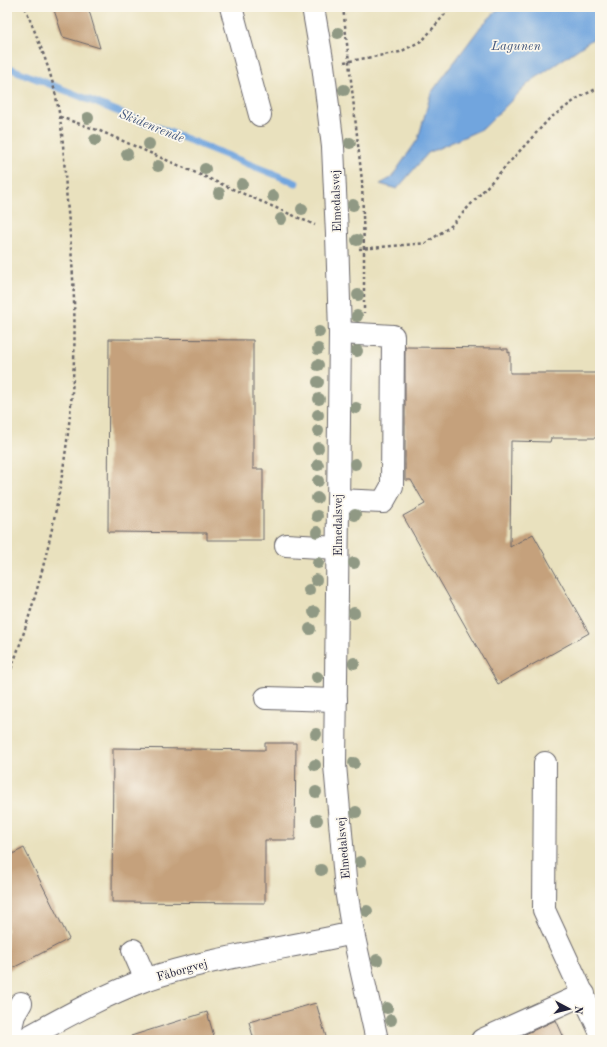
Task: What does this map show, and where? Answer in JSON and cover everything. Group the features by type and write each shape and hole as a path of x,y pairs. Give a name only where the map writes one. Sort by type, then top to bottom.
{"street":[{"path":"230,7 260,116"},
{"name":"Elmedalsvej","path":"313,7 323,65 333,147 340,333 335,765 346,890 353,933 377,1040"},
{"path":"338,500 383,502 392,486 393,336 340,333"},
{"path":"286,545 337,548"},
{"path":"266,698 336,700"},
{"path":"545,763 544,910 600,1031"},
{"name":"Fåborgvej","path":"23,1040 82,1007 146,980 212,961 353,933"},
{"path":"133,950 146,980"},
{"path":"482,1040 584,994"},
{"path":"8,1040 14,1015 21,1002"}],"path":[{"path":"7,680 23,639 52,533 67,446 74,360 72,259 60,117 48,66 25,7"},
{"path":"323,65 400,52 423,40 450,7"},
{"path":"364,249 426,243 451,226 549,119 578,98 600,87"},
{"path":"60,117 100,131 337,235"}],"water":[{"name":"Lagunen","path":"501,7 600,7 600,34 530,82 484,128 428,153 397,189 380,184 391,178 418,139 431,93 482,25"}],"building":[{"path":"53,7 88,7 100,48 63,37"},
{"path":"109,339 253,340 253,469 263,469 263,540 207,540 207,533 108,532"},
{"path":"405,347 508,349 508,353 510,352 510,373 600,373 600,438 551,438 550,442 511,441 510,547 533,534 589,633 498,684 403,516 425,504 411,480 405,480"},
{"path":"265,743 296,743 295,840 265,840 265,903 112,902 113,748 265,750"},
{"path":"24,848 69,939 7,971 7,857"},
{"path":"316,1003 327,1040 254,1040 249,1022"},
{"path":"207,1012 215,1040 131,1040 131,1036"},
{"path":"556,1020 565,1040 512,1040"}],"waterway":[{"name":"Skidenrende","path":"7,67 296,183"}]}
